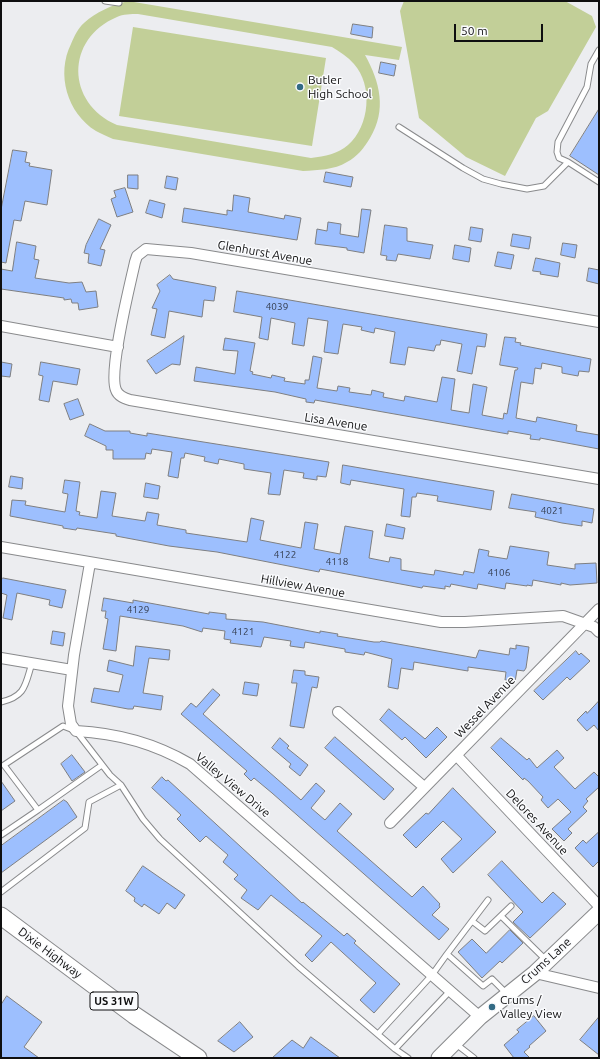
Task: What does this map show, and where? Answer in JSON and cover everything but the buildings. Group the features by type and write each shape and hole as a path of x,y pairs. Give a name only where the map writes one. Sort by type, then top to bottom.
{"main road":[{"name":"Crums Lane","path":"439,1058 480,1017 535,973 599,912"},
{"name":"Dixie Highway","path":"1,916 134,1015 198,1058"}],"street":[{"name":"Glenhurst Avenue","path":"118,347 134,262 137,256 146,249 191,253 599,322"},
{"path":"1,326 118,347"},
{"name":"Lisa Avenue","path":"118,347 115,362 115,389 119,395 130,400 599,479"},
{"name":"Hillview Avenue","path":"1,547 441,622 563,616 594,627 599,632"},
{"path":"76,731 71,724 68,706 72,670 90,563"},
{"name":"Wessel Avenue","path":"390,823 599,609"},
{"path":"1,658 72,670"},
{"path":"338,712 424,787"},
{"name":"Valley View Drive","path":"76,731 93,732 147,744 172,753 190,764 480,1017"},
{"name":"Delores Avenue","path":"457,756 599,906"},
{"path":"535,973 599,988"}],"lane":[{"path":"105,1 120,3"},
{"path":"599,50 591,64 587,88 558,142 557,152 559,158 568,162 599,182"},
{"path":"399,127 462,168 483,179 501,184 526,189 544,186 568,162"},
{"path":"1,702 14,699 23,690 32,663"},
{"path":"38,810 4,765 63,726 76,731 102,765 121,785 143,819 160,839 298,966 394,1049 408,1058"},
{"path":"1,835 102,765"},
{"path":"1,892 85,828 89,802 121,785"},
{"path":"378,1034 432,975 488,900"},
{"path":"472,921 485,931 511,906"},
{"path":"501,916 547,961"},
{"path":"447,954 483,986 492,979 508,995"},
{"path":"394,1049 450,991"},
{"path":"454,1043 474,1058"}],"green space":[{"path":"128,1 402,47 399,60 365,55 378,86 380,107 375,128 363,149 351,160 337,167 303,171 113,139 96,131 86,123 71,103 67,92 64,68 67,56 71,44 82,25 99,12","holes":["127,14 138,14 332,47 349,59 360,73 366,94 365,117 355,137 348,145 340,151 311,158 117,125 100,115 88,102 81,87 78,71 81,55 88,40 100,27 117,17"]},
{"path":"404,1 565,1 592,16 596,27 548,111 536,118 505,176 466,157 419,118 400,11"},
{"path":"133,27 326,58 312,146 119,116"}],"place":[{"name":"Butler High School","path":"300,87"},
{"name":"Crums / Valley View","path":"492,1007"}]}
